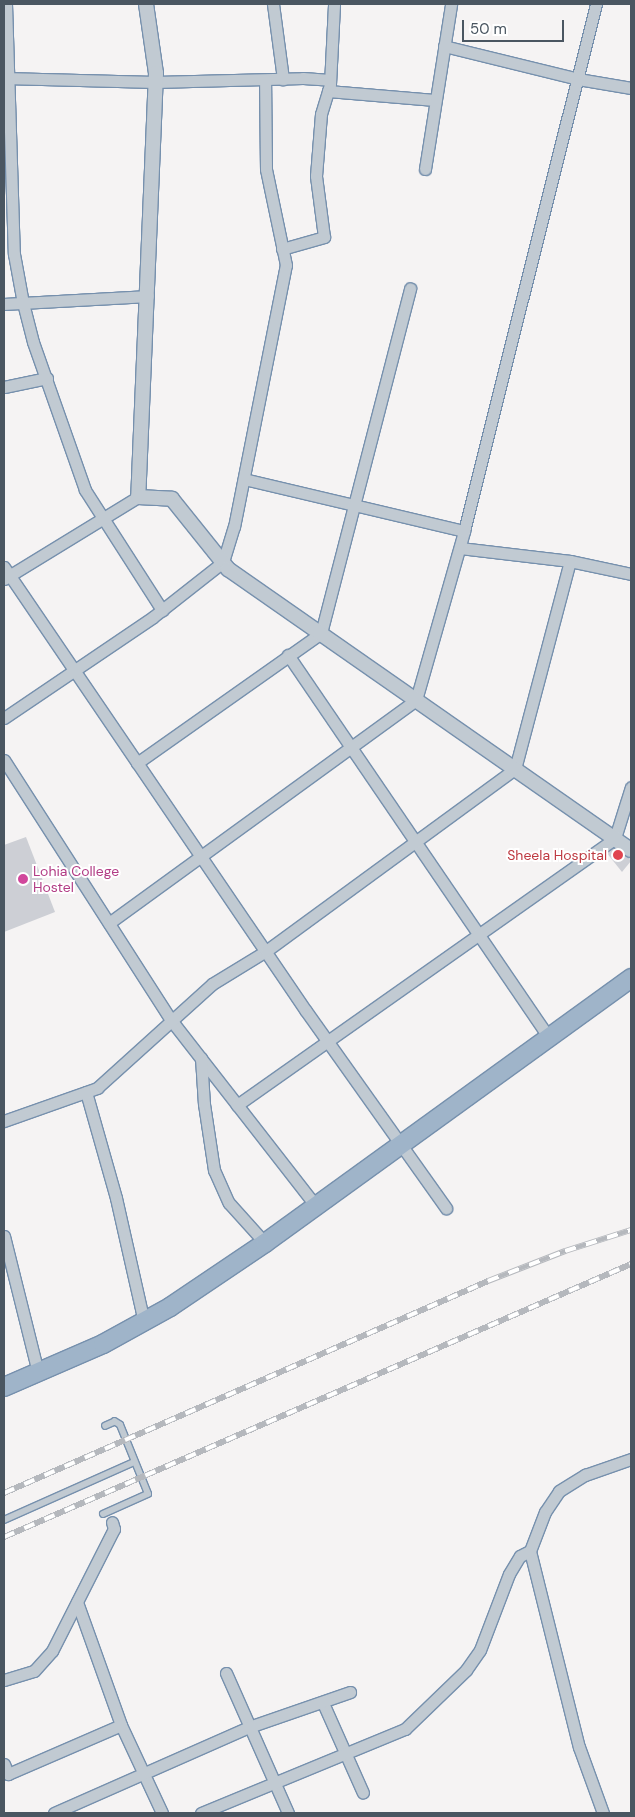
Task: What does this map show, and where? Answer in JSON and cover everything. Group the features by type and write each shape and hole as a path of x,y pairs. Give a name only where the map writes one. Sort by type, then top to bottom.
{"highway":[{"path":"4,1387 104,1344 144,1322 265,1243 631,978"}],"street":[{"path":"6,4 8,190 14,254 23,303 85,490 105,516 162,610"},
{"path":"138,497 148,296 155,82 146,4"},
{"path":"273,4 283,79"},
{"path":"282,248 324,237 316,176 321,114 329,86 334,4"},
{"path":"425,169 452,4"},
{"path":"109,923 200,854 416,700 460,548 596,4"},
{"path":"444,46 578,79 631,88"},
{"path":"6,78 155,82 283,79 435,100"},
{"path":"4,718 162,610 223,562 234,527 286,265 266,169 265,80"},
{"path":"137,763 288,655 322,634 410,288"},
{"path":"4,304 148,296"},
{"path":"4,388 47,378"},
{"path":"244,479 464,531"},
{"path":"446,1208 327,1040 5,574 138,497 172,499 223,562 322,634 631,850"},
{"path":"460,548 570,561 631,574"},
{"path":"4,1121 97,1088 212,984 266,951 515,769 570,561"},
{"path":"288,655 549,1037"},
{"path":"4,760 171,1020 316,1206"},
{"path":"237,1105 615,838 631,787"},
{"path":"201,1058 204,1104 214,1170 229,1203 265,1243"},
{"path":"86,1092 116,1198 144,1322"},
{"path":"4,1236 38,1372"},
{"path":"603,1813 579,1747 530,1551 545,1512 559,1490 585,1475 631,1459"},
{"path":"4,1680 34,1671 42,1664 77,1602 114,1529 112,1522"},
{"path":"201,1813 274,1781 405,1730 466,1670 480,1650 509,1574 520,1556 530,1551"},
{"path":"77,1602 121,1725 162,1813"},
{"path":"226,1673 288,1813"},
{"path":"54,1813 249,1727 324,1703 350,1692"},
{"path":"324,1703 363,1793"},
{"path":"4,1764 8,1774 121,1725"}],"lane":[{"path":"103,1514 148,1494 120,1425 115,1422 106,1426"},
{"path":"4,1520 134,1462"}],"building":[{"name":"Lohia College Hostel","path":"26,837 55,912 4,932 4,845"},
{"path":"617,843 631,861 622,872 606,852"}],"railway":[{"path":"4,1493 488,1281 565,1251 631,1230"},
{"path":"4,1537 631,1264"}],"place":[{"name":"Sheela Hospital","path":"618,855"},
{"name":"Lohia College Hostel","path":"23,879"}]}
